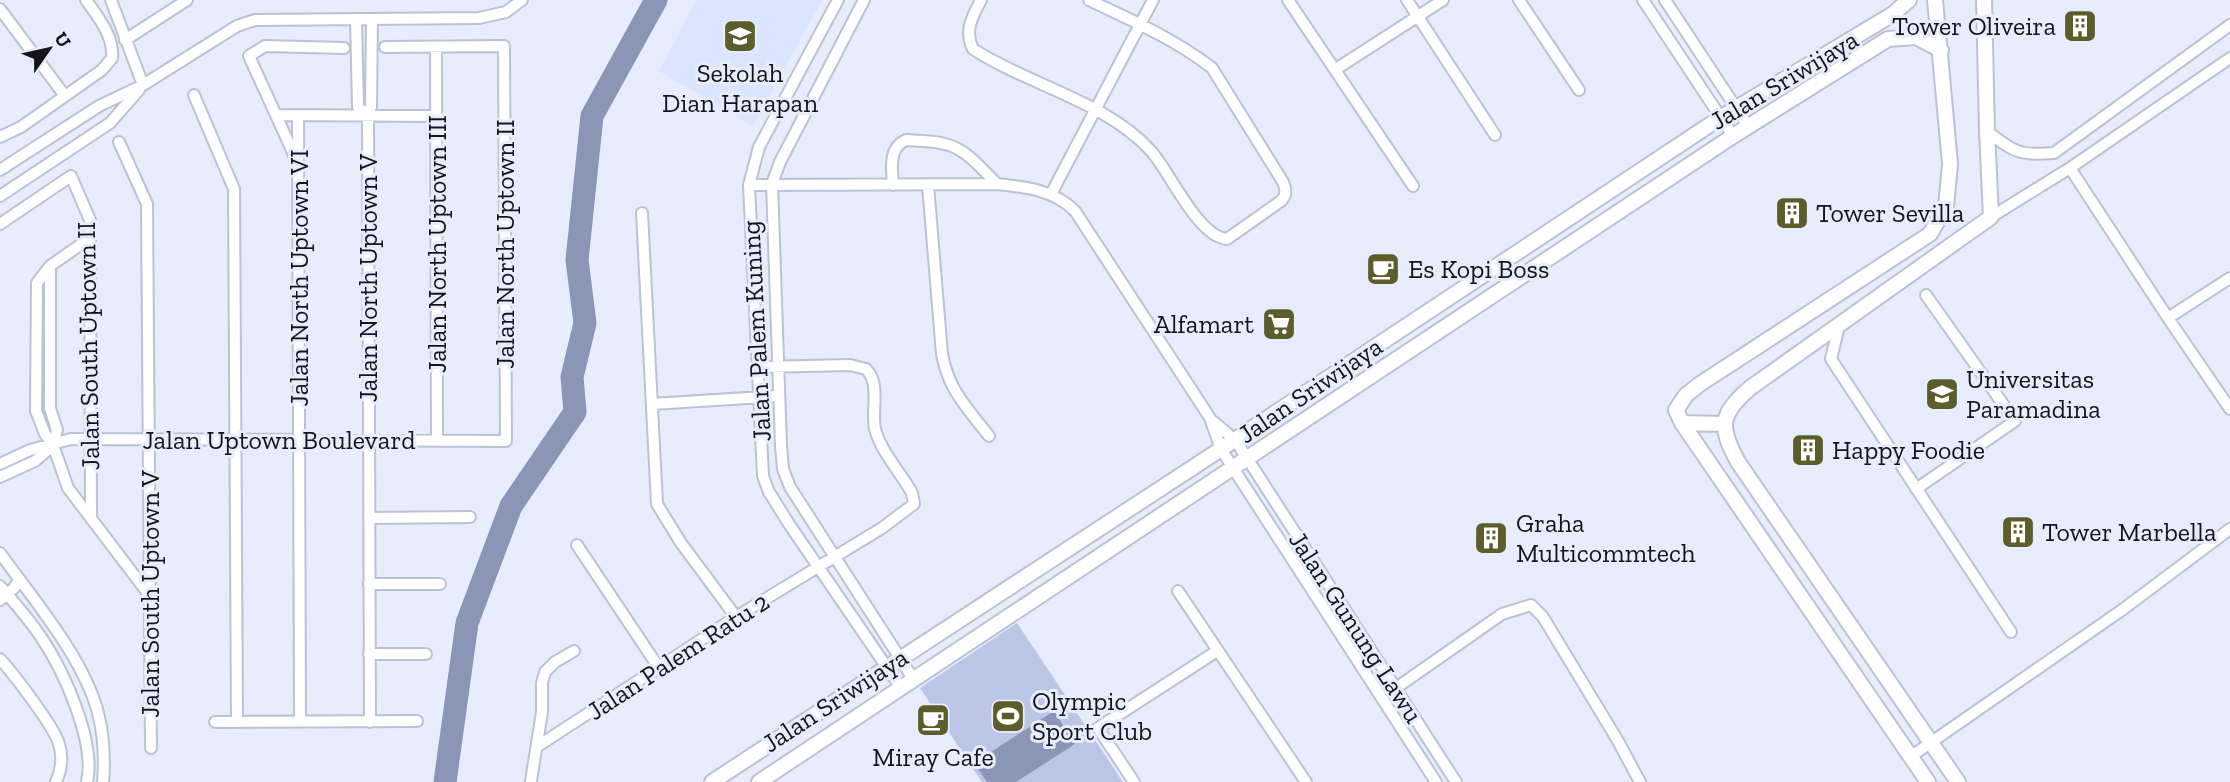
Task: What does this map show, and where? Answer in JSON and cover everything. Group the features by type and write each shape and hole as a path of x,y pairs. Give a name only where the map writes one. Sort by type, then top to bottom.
{"street":[{"path":"0,137 14,131 102,70 112,58 113,51 103,24 86,0"},
{"path":"111,0 143,85"},
{"path":"0,170 99,106 143,85 237,26 256,20 479,18 506,12 522,0"},
{"name":"Jalan Palem Kuning","path":"838,0 759,146 749,186 765,483 818,567 887,667 907,684"},
{"name":"Jalan Palem Kuning","path":"864,0 780,162 772,184 780,446 786,479 900,658 907,684"},
{"path":"981,0 971,18 968,33 973,50 1095,110 1135,136 1152,152 1196,215 1210,232 1219,238 1227,239 1285,197 1283,182 1212,68 1197,56 1140,24 1089,0"},
{"path":"1051,194 1153,0"},
{"path":"1288,0 1413,186"},
{"path":"1407,0 1495,135"},
{"path":"1336,69 1443,0"},
{"path":"1519,0 1579,90"},
{"path":"1643,0 1733,136"},
{"path":"1665,0 1748,126"},
{"name":"Jalan Sriwijaya","path":"712,782 1235,440 1732,102 1894,14 1909,0"},
{"path":"1927,782 1682,423 1677,415 1677,408 1690,391 1930,234 1946,207 1950,164 1935,0"},
{"path":"1984,0 1991,217"},
{"path":"125,40 183,1"},
{"path":"0,9 65,96"},
{"path":"356,19 358,107 368,116"},
{"path":"368,116 371,107 372,19"},
{"path":"1987,131 2010,149 2030,155 2054,153 2230,25"},
{"name":"Jalan Sriwijaya","path":"759,782 1748,126 1888,39 1916,37 1941,50"},
{"path":"298,165 249,56 265,46 344,48"},
{"name":"Jalan North Uptown II","path":"436,47 504,46 506,441"},
{"path":"385,47 436,47"},
{"name":"Jalan North Uptown III","path":"436,47 437,441"},
{"path":"1958,782 1738,463 1727,442 1724,424 1728,410 1750,388 1991,217 2070,167 2230,58"},
{"path":"0,196 110,122 143,85"},
{"path":"194,95 234,189 237,722"},
{"path":"276,116 437,116"},
{"name":"Jalan North Uptown VI","path":"298,116 300,722"},
{"name":"Jalan North Uptown V","path":"368,116 370,722"},
{"path":"893,185 893,151 901,141 906,140 939,141 953,145 963,150 998,184"},
{"name":"Jalan South Uptown V","path":"118,142 147,204 151,748"},
{"path":"2070,167 2230,409"},
{"name":"Jalan South Uptown II","path":"0,224 71,176 90,219 91,519"},
{"path":"749,186 998,184 1026,187 1065,201 1075,211 1212,420"},
{"path":"928,185 946,374 952,388 989,436"},
{"path":"642,213 657,504 681,543 736,617"},
{"path":"90,238 50,266 37,284 36,411 44,434 53,445 68,488 150,596"},
{"path":"2168,318 2230,278"},
{"path":"1916,489 2015,421 1926,295"},
{"path":"1839,326 1831,359 2011,632"},
{"name":"Jalan Palem Ratu 2","path":"537,746 910,508 915,500 876,432 874,387 870,372 860,366 850,365 778,366"},
{"path":"758,367 778,366"},
{"path":"652,404 778,396"},
{"name":"Jalan Gunung Lawu","path":"1212,420 1235,440 1456,782"},
{"name":"Jalan Gunung Lawu","path":"1212,420 1221,449 1437,782"},
{"path":"1682,423 1724,424"},
{"name":"Jalan Uptown Boulevard","path":"0,464 30,450 71,439 506,441"},
{"path":"0,477 35,461 53,445"},
{"path":"369,518 470,517"},
{"path":"1910,757 2122,610 2230,528"},
{"path":"577,545 659,668"},
{"path":"0,553 55,628 98,711 105,752 103,782"},
{"path":"19,580 2,593 42,638 65,683 82,732 87,755 87,782"},
{"path":"369,584 440,584"},
{"path":"1178,591 1306,782"},
{"path":"1396,688 1502,614 1531,605 1543,617 1640,782"},
{"path":"531,781 542,712 541,695 545,672 573,651"},
{"path":"1134,782 1098,728 1217,651"},
{"path":"369,654 426,654"},
{"path":"0,659 55,734 61,755 60,772 56,782"},
{"path":"215,722 417,722"}],"shaded area":[{"name":"Sekolah Dian Harapan","path":"696,0 822,0 753,126 659,71"},
{"name":"Olympic Sport Club","path":"1017,623 1123,782 982,782 920,688"},
{"path":"1054,711 1075,744 1016,782 987,782 974,763"}],"waterway":[{"path":"445,782 467,623 511,506 575,412 572,377 585,323 577,260 592,116 656,0"}],"place":[{"name":"Tower Oliveira","path":"2080,26"},
{"name":"Sekolah Dian Harapan","path":"740,36"},
{"name":"Tower Sevilla","path":"1792,213"},
{"name":"Es Kopi Boss","path":"1383,269"},
{"name":"Alfamart","path":"1279,324"},
{"name":"Universitas Paramadina","path":"1942,394"},
{"name":"Happy Foodie","path":"1808,450"},
{"name":"Tower Marbella","path":"2018,532"},
{"name":"Graha Multicommtech","path":"1491,538"},
{"name":"Olympic Sport Club","path":"1008,716"},
{"name":"Miray Cafe","path":"933,720"}]}
